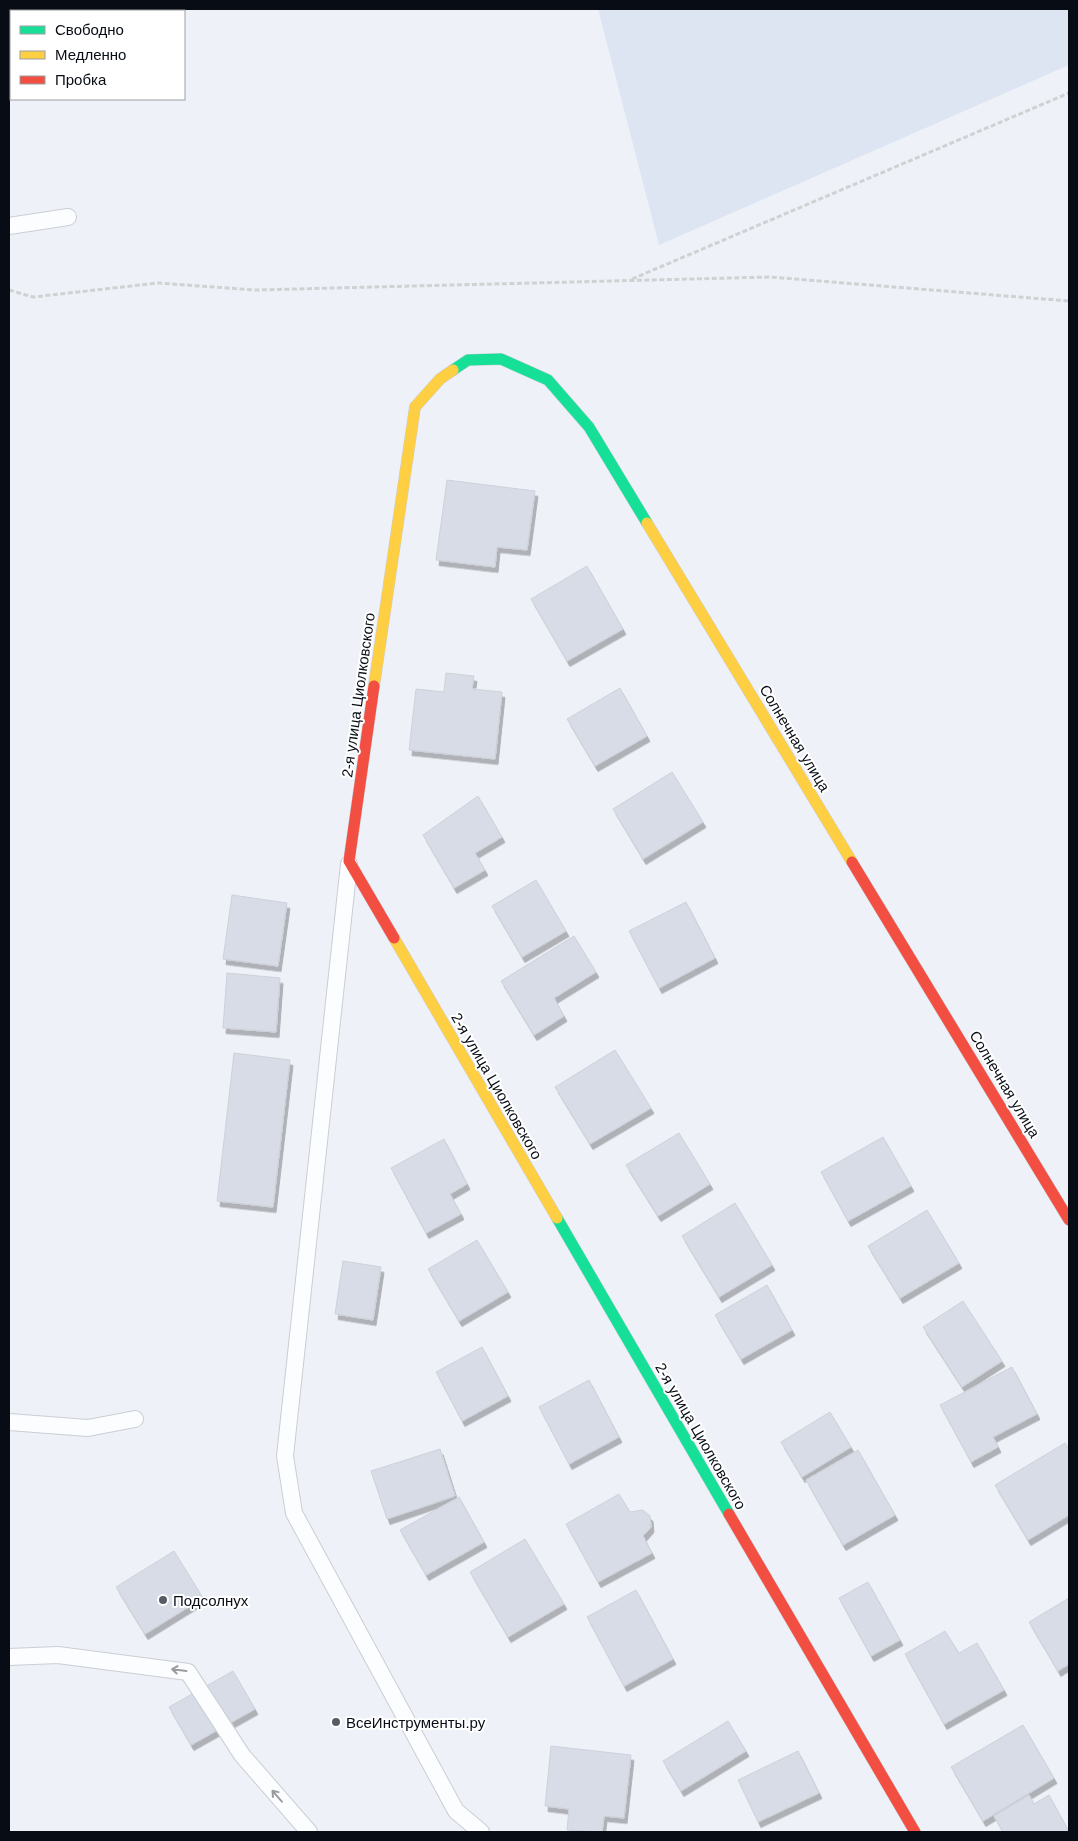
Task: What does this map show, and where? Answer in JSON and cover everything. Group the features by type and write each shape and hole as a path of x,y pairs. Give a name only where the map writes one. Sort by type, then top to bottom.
{"street":[{"name":"Солнечная улица","path":"440,379 468,360 501,358 548,380 589,427 1069,1220"},
{"name":"2-я улица Циолковского","path":"440,379 415,406 349,862 915,1832"}],"lane":[{"path":"9,226 68,217"},
{"path":"349,862 284,1456 294,1513 456,1811 482,1832"},
{"path":"9,1422 88,1428 135,1419"},
{"path":"9,1657 58,1655 188,1672 242,1755 309,1832"}],"path":[{"path":"629,281 1069,93"},
{"path":"9,290 33,297 158,283 255,290 770,277 1069,301"}],"shaded area":[{"path":"598,9 1069,9 1069,65 659,245"}],"building":[{"path":"447,480 535,491 527,550 497,547 495,567 436,560"},
{"path":"587,566 623,629 567,661 531,599"},
{"path":"446,673 474,676 472,689 502,692 495,759 409,750 416,689 444,692"},
{"path":"620,688 647,736 595,766 567,719"},
{"path":"672,772 703,822 643,859 613,809"},
{"path":"478,796 502,837 475,853 485,870 454,888 423,835"},
{"path":"536,880 566,931 522,957 492,906"},
{"path":"232,895 287,903 278,966 223,959"},
{"path":"686,902 715,958 659,988 629,931"},
{"path":"574,936 596,972 554,998 564,1016 534,1035 501,981"},
{"path":"227,973 280,978 276,1032 223,1028"},
{"path":"615,1050 651,1108 590,1144 555,1087"},
{"path":"234,1053 290,1060 273,1207 217,1201"},
{"path":"679,1133 710,1184 658,1216 626,1165"},
{"path":"883,1137 911,1186 848,1221 821,1172"},
{"path":"444,1139 467,1184 450,1194 461,1214 426,1233 391,1168"},
{"path":"735,1203 772,1265 719,1297 682,1236"},
{"path":"927,1210 959,1263 900,1298 868,1246"},
{"path":"477,1240 508,1292 459,1321 428,1269"},
{"path":"343,1261 381,1267 373,1320 335,1314"},
{"path":"767,1285 792,1330 741,1359 715,1315"},
{"path":"963,1301 1002,1361 962,1387 923,1327"},
{"path":"482,1347 508,1396 462,1421 436,1372"},
{"path":"1012,1367 1037,1414 993,1437 998,1447 971,1462 940,1405"},
{"path":"589,1380 619,1437 569,1464 539,1407"},
{"path":"830,1412 851,1447 802,1477 781,1442"},
{"path":"1065,1443 1069,1449 1069,1515 1028,1540 995,1485"},
{"path":"440,1449 455,1496 387,1519 371,1471"},
{"path":"858,1450 895,1515 843,1545 806,1480"},
{"path":"619,1494 630,1512 643,1510 650,1516 651,1527 643,1536 652,1553 598,1582 566,1524"},
{"path":"459,1497 484,1542 426,1575 400,1530"},
{"path":"525,1539 564,1604 508,1637 470,1572"},
{"path":"174,1551 203,1598 145,1634 116,1587"},
{"path":"868,1582 900,1640 871,1656 839,1598"},
{"path":"636,1590 673,1659 624,1686 587,1617"},
{"path":"1069,1598 1069,1664 1058,1671 1029,1622"},
{"path":"945,1631 959,1653 977,1643 1004,1690 944,1724 905,1654"},
{"path":"233,1671 255,1709 191,1745 169,1707"},
{"path":"728,1721 746,1751 681,1791 663,1761"},
{"path":"1023,1725 1054,1778 983,1821 951,1767"},
{"path":"551,1746 631,1755 624,1818 604,1816 602,1832 567,1830 569,1809 545,1806"},
{"path":"798,1751 819,1793 758,1822 738,1780"},
{"path":"1029,1795 1034,1804 1049,1795 1069,1832 1003,1832 994,1816"}],"traffic: fast":[{"path":"453,370 468,360 501,359 548,380 589,427 647,523"},
{"path":"557,1218 729,1514"}],"traffic: slow":[{"path":"374,686 415,407 440,379 453,370"},
{"path":"647,523 852,862"},
{"path":"394,938 557,1218"}],"traffic: jam":[{"path":"374,686 349,861 394,938"},
{"path":"852,862 1069,1220"},
{"path":"729,1514 915,1832"}],"place":[{"name":"Подсолнух","path":"163,1600"},
{"name":"ВсеИнструменты.ру","path":"336,1722"}]}
